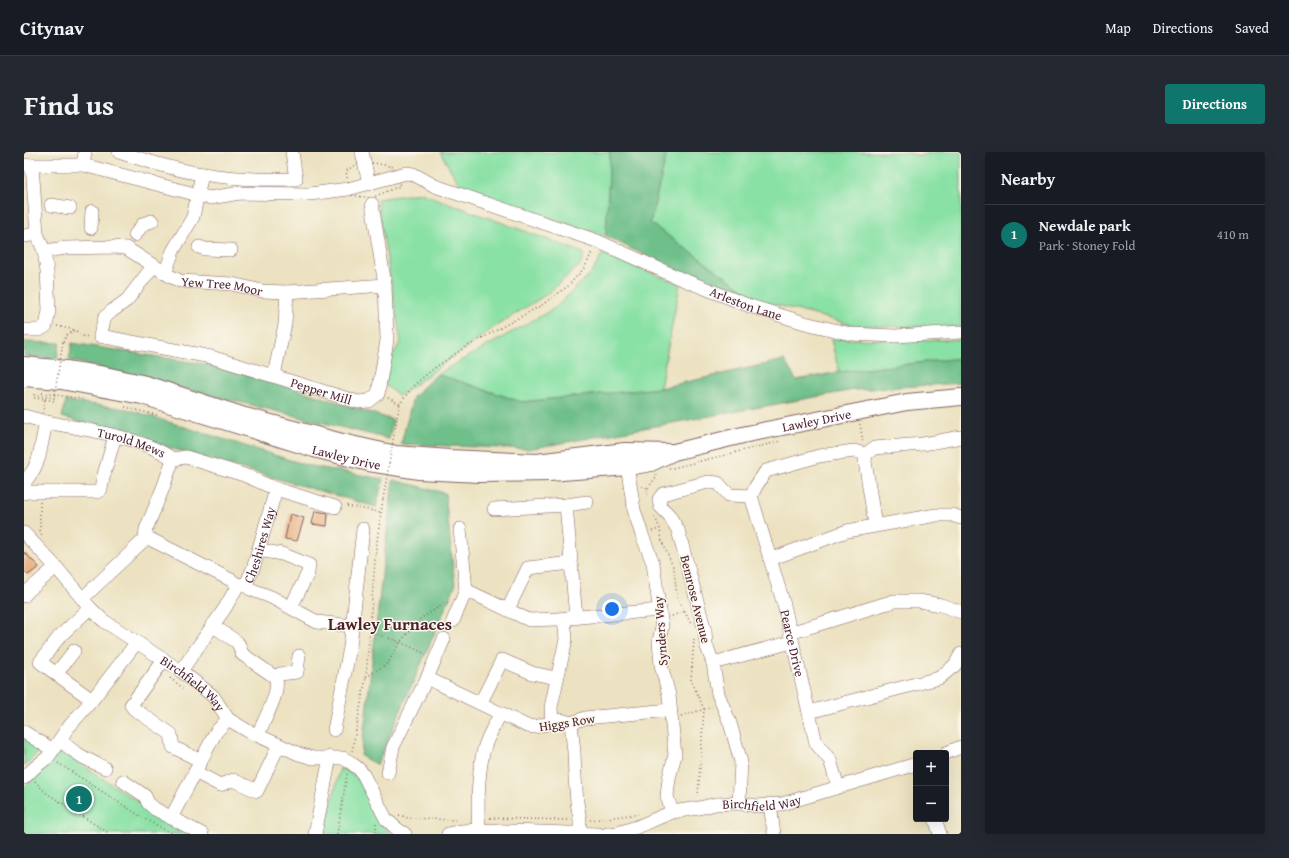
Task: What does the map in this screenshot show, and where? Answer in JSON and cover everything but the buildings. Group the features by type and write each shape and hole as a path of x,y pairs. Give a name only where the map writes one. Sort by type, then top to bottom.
{"main road":[{"name":"Lawley Drive","path":"24,365 66,369 146,384 245,416 342,442 396,454 536,462 625,452 674,452"},
{"name":"Lawley Drive","path":"24,378 61,381 142,396 314,449 369,463 419,471 480,474 549,473 628,467 651,463 674,452 748,434 907,402 961,397"}],"street":[{"path":"83,165 85,152"},
{"path":"119,152 143,160 202,174 256,180 296,179 292,152"},
{"path":"24,330 39,330 46,326 49,312 44,251 37,234 43,205 28,165 83,165 210,198 240,193 310,194 348,189 369,184 362,152"},
{"name":"Arleston Lane","path":"369,184 406,173 413,174 435,186 597,241 693,284 750,306 805,323 851,334 895,336 961,332"},
{"path":"191,243 193,216 202,174"},
{"path":"256,180 258,193"},
{"path":"372,204 384,286 387,340 378,394"},
{"path":"43,205 70,208"},
{"path":"91,237 92,211"},
{"path":"131,241 143,224 152,221"},
{"path":"24,236 37,234"},
{"name":"Yew Tree Moor","path":"44,251 66,248 91,237 112,247 131,241 159,269 180,281 232,284 262,291 287,292 384,286"},
{"path":"100,336 106,317 127,300 159,269 167,268 173,251 191,243 205,249 231,250"},
{"path":"274,375 285,324 287,292"},
{"name":"Pepper Mill","path":"100,336 211,357 274,375 358,402 369,401 378,394"},
{"name":"Turold Mews","path":"24,416 45,418 115,436 164,452 173,459 186,457 244,475 278,489 335,507"},
{"path":"45,418 39,457 26,482 24,492 97,492 101,489 115,436"},
{"path":"876,525 865,461 866,454 874,448 923,444 961,437"},
{"path":"751,496 766,472 819,456 854,450 866,454"},
{"name":"Synders Way","path":"625,452 634,510 653,563 662,627 658,641 661,665 669,695 674,755 667,796 672,812"},
{"path":"92,700 40,662 86,603 145,538 146,529 161,494 173,459"},
{"name":"Bemrose Avenue","path":"739,804 740,762 730,723 718,694 713,663 706,644 706,631 678,530 660,506 659,499 663,494 708,482 718,483 729,495 751,496"},
{"name":"Cheshires Way","path":"181,671 212,625 253,569 278,489"},
{"name":"Pearce Drive","path":"751,496 771,559 816,743 830,760 838,787"},
{"path":"494,509 566,505 587,502"},
{"path":"552,723 551,707 570,618 571,563 566,505"},
{"path":"771,559 847,531 936,515 952,515 961,518"},
{"path":"453,621 462,597 465,573 460,528"},
{"path":"334,730 350,647 354,602 364,530"},
{"name":"Birchfield Way","path":"24,533 56,567 86,603 104,621 181,671 213,696 228,719 243,728 299,754 313,758 343,758 350,762"},
{"path":"145,538 150,539 250,589 290,606 317,622 352,626"},
{"path":"258,550 282,554 309,565 308,573 290,606"},
{"path":"508,610 528,568 571,563"},
{"path":"24,596 56,567"},
{"path":"462,597 508,610 529,620 660,614"},
{"path":"713,663 791,638 894,601 919,601 941,605 961,612"},
{"path":"212,625 237,642 240,645 242,654 275,677 278,682 275,695 258,735"},
{"path":"388,773 393,747 427,678 444,639"},
{"path":"48,757 137,642"},
{"path":"56,674 74,651"},
{"path":"809,712 939,678 955,665 961,654"},
{"path":"275,677 280,674 297,672 299,656"},
{"path":"164,660 130,705 171,734 174,747 220,785 233,780 258,791 279,745"},
{"path":"481,702 502,660 532,674 556,678"},
{"name":"Higgs Row","path":"427,678 481,702 527,726 535,727 561,720 571,723 585,718 671,714"},
{"path":"479,824 480,766 484,748 501,713"},
{"path":"171,818 216,732 228,719"},
{"path":"571,723 580,827"},
{"path":"24,732 53,750 48,757 33,769 26,777"},
{"path":"60,740 72,752 105,768"},
{"path":"949,752 961,747"},
{"path":"315,834 330,757"},
{"path":"350,762 360,770 386,819 405,834"},
{"name":"Birchfield Way","path":"607,834 618,833 631,829 672,812 716,804 757,806 782,804 913,765"},
{"path":"123,781 145,796 148,803 155,809 202,834"},
{"path":"770,804 774,834"},
{"path":"936,822 940,834"},
{"path":"448,834 479,824 580,827 598,834"}],"path":[{"path":"337,834 366,677 376,548 400,404 413,386 433,369 464,348 542,305 568,286 585,267 597,241"},
{"path":"46,326 53,325 74,330 84,337 100,336"},
{"path":"54,398 34,395 34,398 54,401 63,342 67,335 74,330"},
{"path":"378,394 400,404"},
{"path":"45,399 45,418"},
{"path":"860,422 866,454"},
{"path":"664,470 784,440"},
{"path":"648,495 647,488 656,477 656,472"},
{"path":"639,484 647,488"},
{"path":"40,492 40,530 45,540"},
{"path":"654,515 660,529 662,541 674,569 677,597 691,625"},
{"path":"366,677 388,663 400,642 420,619 442,605 462,597"},
{"path":"660,614 685,611 699,607"},
{"path":"370,632 400,642 435,659"},
{"path":"694,638 691,680 704,709 697,800 699,808"},
{"path":"671,714 680,716 722,704"},
{"path":"48,757 143,818 173,834"},
{"path":"26,777 45,792 110,834"},
{"path":"396,814 408,818 458,820"},
{"path":"479,824 580,827 639,814"}],"green space":[{"path":"440,152 610,152 606,236 463,191"},
{"path":"610,152 667,152 650,223 758,300 682,274 606,236"},
{"path":"667,152 904,152 920,156 936,152 961,152 961,327 857,326 758,300 650,223"},
{"path":"421,193 584,253 581,264 547,294 496,326 399,396 385,385 390,359 401,342 377,199"},
{"path":"602,254 680,284 660,388 522,402 437,374 555,308 593,271"},
{"path":"831,339 961,340 961,358 839,372"},
{"path":"24,342 60,343 57,359 24,356"},
{"path":"72,343 234,369 393,420 389,439 69,360"},
{"path":"961,358 961,383 854,390 528,449 401,444 413,397 437,374 522,402 660,388 784,360 796,380 839,372"},
{"path":"66,401 127,409 306,465 383,479 376,507 62,417"},
{"path":"393,480 445,493 455,586 377,765 361,756"},
{"path":"24,739 41,747 31,760 24,765"},
{"path":"61,751 152,811 193,834 24,834 24,787"},
{"path":"340,768 355,775 363,786 383,825 390,834 324,834"}],"place":[{"name":"Newdale park","path":"79,799"}],"district":[{"name":"Lawley Furnaces","path":"390,624"}]}
